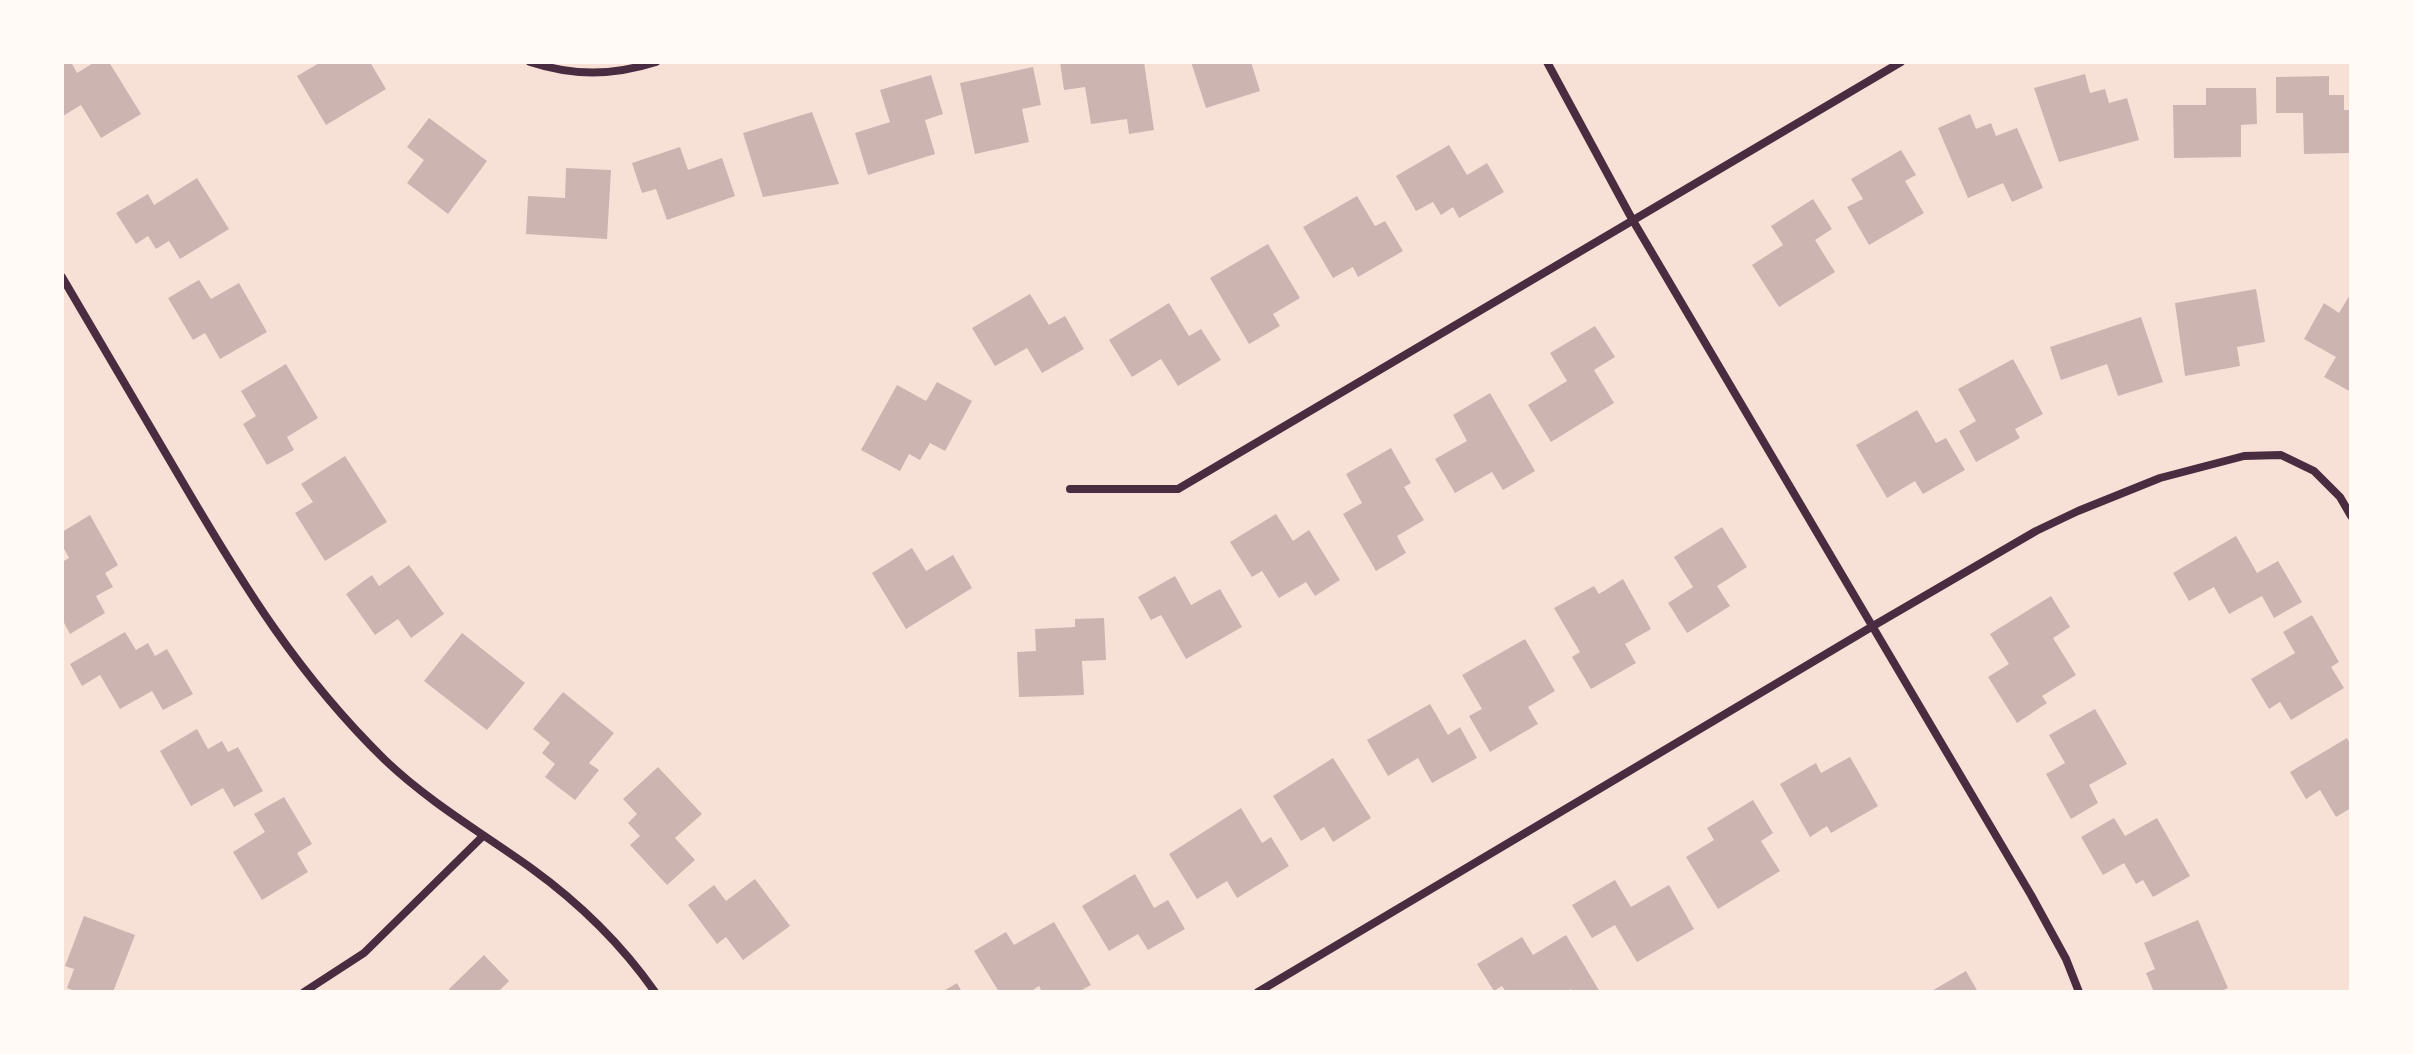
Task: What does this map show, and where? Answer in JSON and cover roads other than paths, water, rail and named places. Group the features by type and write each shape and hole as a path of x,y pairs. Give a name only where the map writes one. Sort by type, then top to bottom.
{"street":[{"path":"530,62 558,71 604,74 656,62"},
{"path":"1547,62 1632,219 2031,895 2066,959 2079,992"},
{"path":"1070,489 1178,489 1901,62"},
{"path":"62,277 244,585 285,648 387,762 483,836 533,870 595,921 655,992"},
{"path":"1258,992 1873,626 2036,531 2078,511 2160,478 2244,456 2281,455 2314,471 2340,497 2351,516"},
{"path":"304,992 364,953 483,836"}]}
